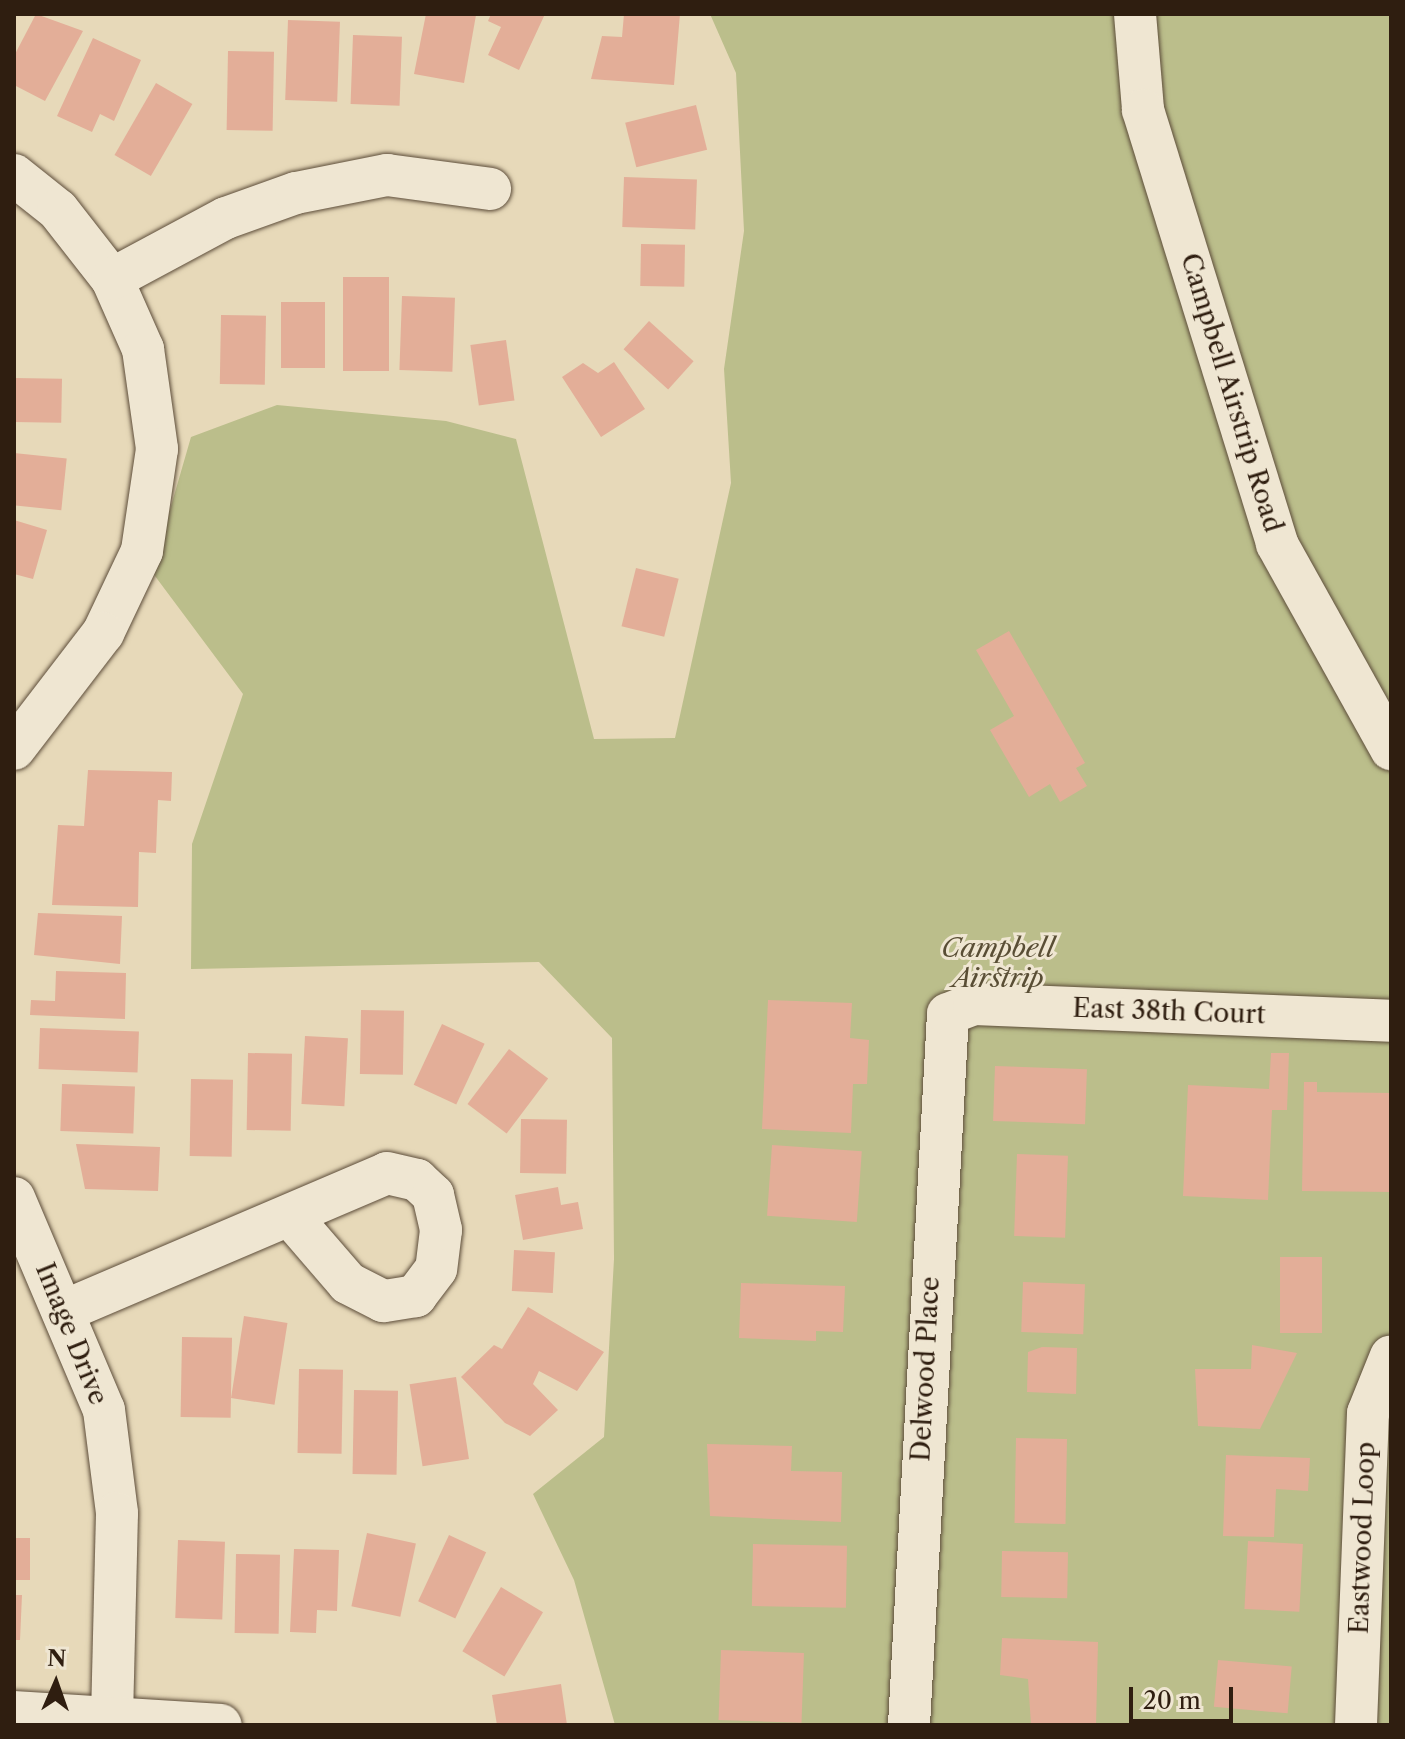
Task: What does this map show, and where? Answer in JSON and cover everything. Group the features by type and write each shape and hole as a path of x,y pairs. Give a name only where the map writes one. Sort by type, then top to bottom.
{"street":[{"name":"Campbell Airstrip Road","path":"1135,14 1143,110 1277,544 1391,749"},
{"path":"14,175 58,210 112,279 143,349 157,449 142,551 103,633 14,749"},
{"path":"112,279 226,218 296,193 387,175 490,189"},
{"name":"East 38th Court","path":"948,1014 974,1004 1391,1021"},
{"name":"Delwood Place","path":"909,1725 948,1014"},
{"name":"Image Drive","path":"14,1198 104,1410 117,1513 112,1714"},
{"path":"64,1311 291,1217"},
{"name":"Eastwood Loop","path":"1356,1725 1368,1413 1391,1356"},
{"path":"14,1712 112,1714 221,1725"}],"green space":[{"name":"Campbell Airstrip","path":"710,14 1391,14 1391,1725 615,1725 574,1580 533,1494 604,1437 614,1259 612,1038 539,962 191,969 192,844 243,694 152,572 191,437 277,405 446,421 516,439 594,739 675,738 731,483 724,369 744,231 736,73"}],"building":[{"path":"36,14 83,31 45,101 14,85 14,56"},
{"path":"426,14 476,15 464,83 414,74"},
{"path":"491,14 545,14 519,70 488,55 501,27 488,21"},
{"path":"624,14 680,14 674,85 591,79 602,36 622,37"},
{"path":"288,20 340,22 337,102 285,100"},
{"path":"353,35 402,37 400,106 351,104"},
{"path":"93,38 141,60 114,121 100,114 92,132 57,116"},
{"path":"228,51 274,52 273,131 227,130"},
{"path":"156,83 192,104 151,176 114,155"},
{"path":"696,105 707,150 636,167 625,123"},
{"path":"624,177 697,180 695,230 622,227"},
{"path":"641,244 685,245 684,287 640,286"},
{"path":"343,277 389,277 389,371 343,371"},
{"path":"402,296 455,298 452,372 399,370"},
{"path":"281,302 325,302 325,368 281,368"},
{"path":"221,315 266,316 265,385 220,384"},
{"path":"649,321 694,361 668,389 624,349"},
{"path":"506,340 514,400 479,405 470,345"},
{"path":"614,362 645,409 601,437 562,377 583,363 598,373"},
{"path":"14,378 62,379 61,423 14,422"},
{"path":"14,453 67,459 61,510 14,505"},
{"path":"14,520 47,530 33,579 14,574"},
{"path":"636,568 679,579 664,637 621,626"},
{"path":"1009,631 1085,763 1076,768 1087,786 1060,802 1050,784 1029,797 990,730 1014,716 976,650"},
{"path":"88,770 172,772 171,801 158,800 156,853 139,852 138,907 52,905 58,825 84,826"},
{"path":"38,913 122,916 120,964 34,955"},
{"path":"56,971 126,973 125,1019 30,1015 31,1000 55,1001"},
{"path":"768,1000 852,1003 850,1038 869,1040 867,1084 853,1084 851,1133 762,1129"},
{"path":"361,1010 404,1011 403,1075 360,1074"},
{"path":"442,1024 485,1044 456,1105 414,1085"},
{"path":"40,1028 139,1031 138,1072 39,1069"},
{"path":"305,1036 348,1038 344,1106 301,1104"},
{"path":"509,1049 548,1078 507,1134 467,1104"},
{"path":"248,1053 292,1054 291,1131 247,1130"},
{"path":"1271,1053 1289,1053 1287,1110 1272,1110 1268,1200 1183,1196 1188,1085 1269,1089"},
{"path":"995,1066 1087,1069 1085,1124 993,1121"},
{"path":"191,1079 233,1080 232,1157 190,1156"},
{"path":"1304,1082 1317,1082 1317,1092 1391,1093 1391,1192 1302,1191"},
{"path":"62,1084 135,1087 133,1134 60,1131"},
{"path":"521,1119 567,1120 566,1174 520,1173"},
{"path":"76,1144 160,1147 158,1191 85,1189"},
{"path":"772,1145 862,1151 857,1222 767,1216"},
{"path":"1017,1154 1068,1156 1065,1238 1014,1236"},
{"path":"558,1187 561,1205 578,1202 583,1229 523,1240 515,1195"},
{"path":"514,1250 555,1252 553,1293 512,1291"},
{"path":"1280,1257 1322,1257 1322,1333 1280,1333"},
{"path":"1023,1282 1085,1284 1083,1334 1021,1332"},
{"path":"741,1283 845,1286 843,1332 816,1331 816,1341 739,1338"},
{"path":"528,1307 604,1352 577,1391 539,1371 533,1384 558,1410 530,1436 505,1423 461,1377 494,1345 502,1349"},
{"path":"244,1316 287,1323 274,1405 231,1398"},
{"path":"182,1337 232,1338 231,1418 181,1417"},
{"path":"1252,1345 1297,1353 1260,1429 1198,1426 1195,1369 1251,1369"},
{"path":"1042,1347 1077,1348 1076,1394 1027,1392 1028,1352"},
{"path":"299,1369 343,1370 342,1454 298,1453"},
{"path":"456,1377 469,1459 423,1466 410,1384"},
{"path":"354,1390 398,1391 397,1475 353,1474"},
{"path":"1016,1438 1067,1439 1066,1524 1015,1523"},
{"path":"707,1444 792,1446 791,1471 842,1472 841,1522 710,1516"},
{"path":"1226,1455 1310,1458 1308,1491 1276,1489 1274,1537 1223,1536"},
{"path":"367,1533 416,1543 400,1617 351,1606"},
{"path":"449,1535 486,1552 455,1618 418,1601"},
{"path":"14,1538 30,1538 30,1580 14,1580"},
{"path":"178,1540 225,1542 222,1620 175,1618"},
{"path":"1248,1541 1303,1544 1299,1612 1244,1609"},
{"path":"753,1544 847,1546 846,1608 752,1606"},
{"path":"294,1549 339,1550 337,1611 317,1610 316,1633 290,1632"},
{"path":"1002,1551 1068,1552 1067,1598 1001,1597"},
{"path":"236,1554 280,1555 279,1634 235,1633"},
{"path":"501,1587 543,1612 504,1677 462,1651"},
{"path":"14,1595 22,1595 20,1640 14,1640"},
{"path":"1002,1638 1098,1642 1096,1725 1031,1725 1028,1679 1000,1675"},
{"path":"721,1650 804,1653 802,1723 719,1720"},
{"path":"1218,1660 1292,1666 1288,1713 1214,1707"},
{"path":"561,1684 567,1725 497,1725 492,1695"}]}
